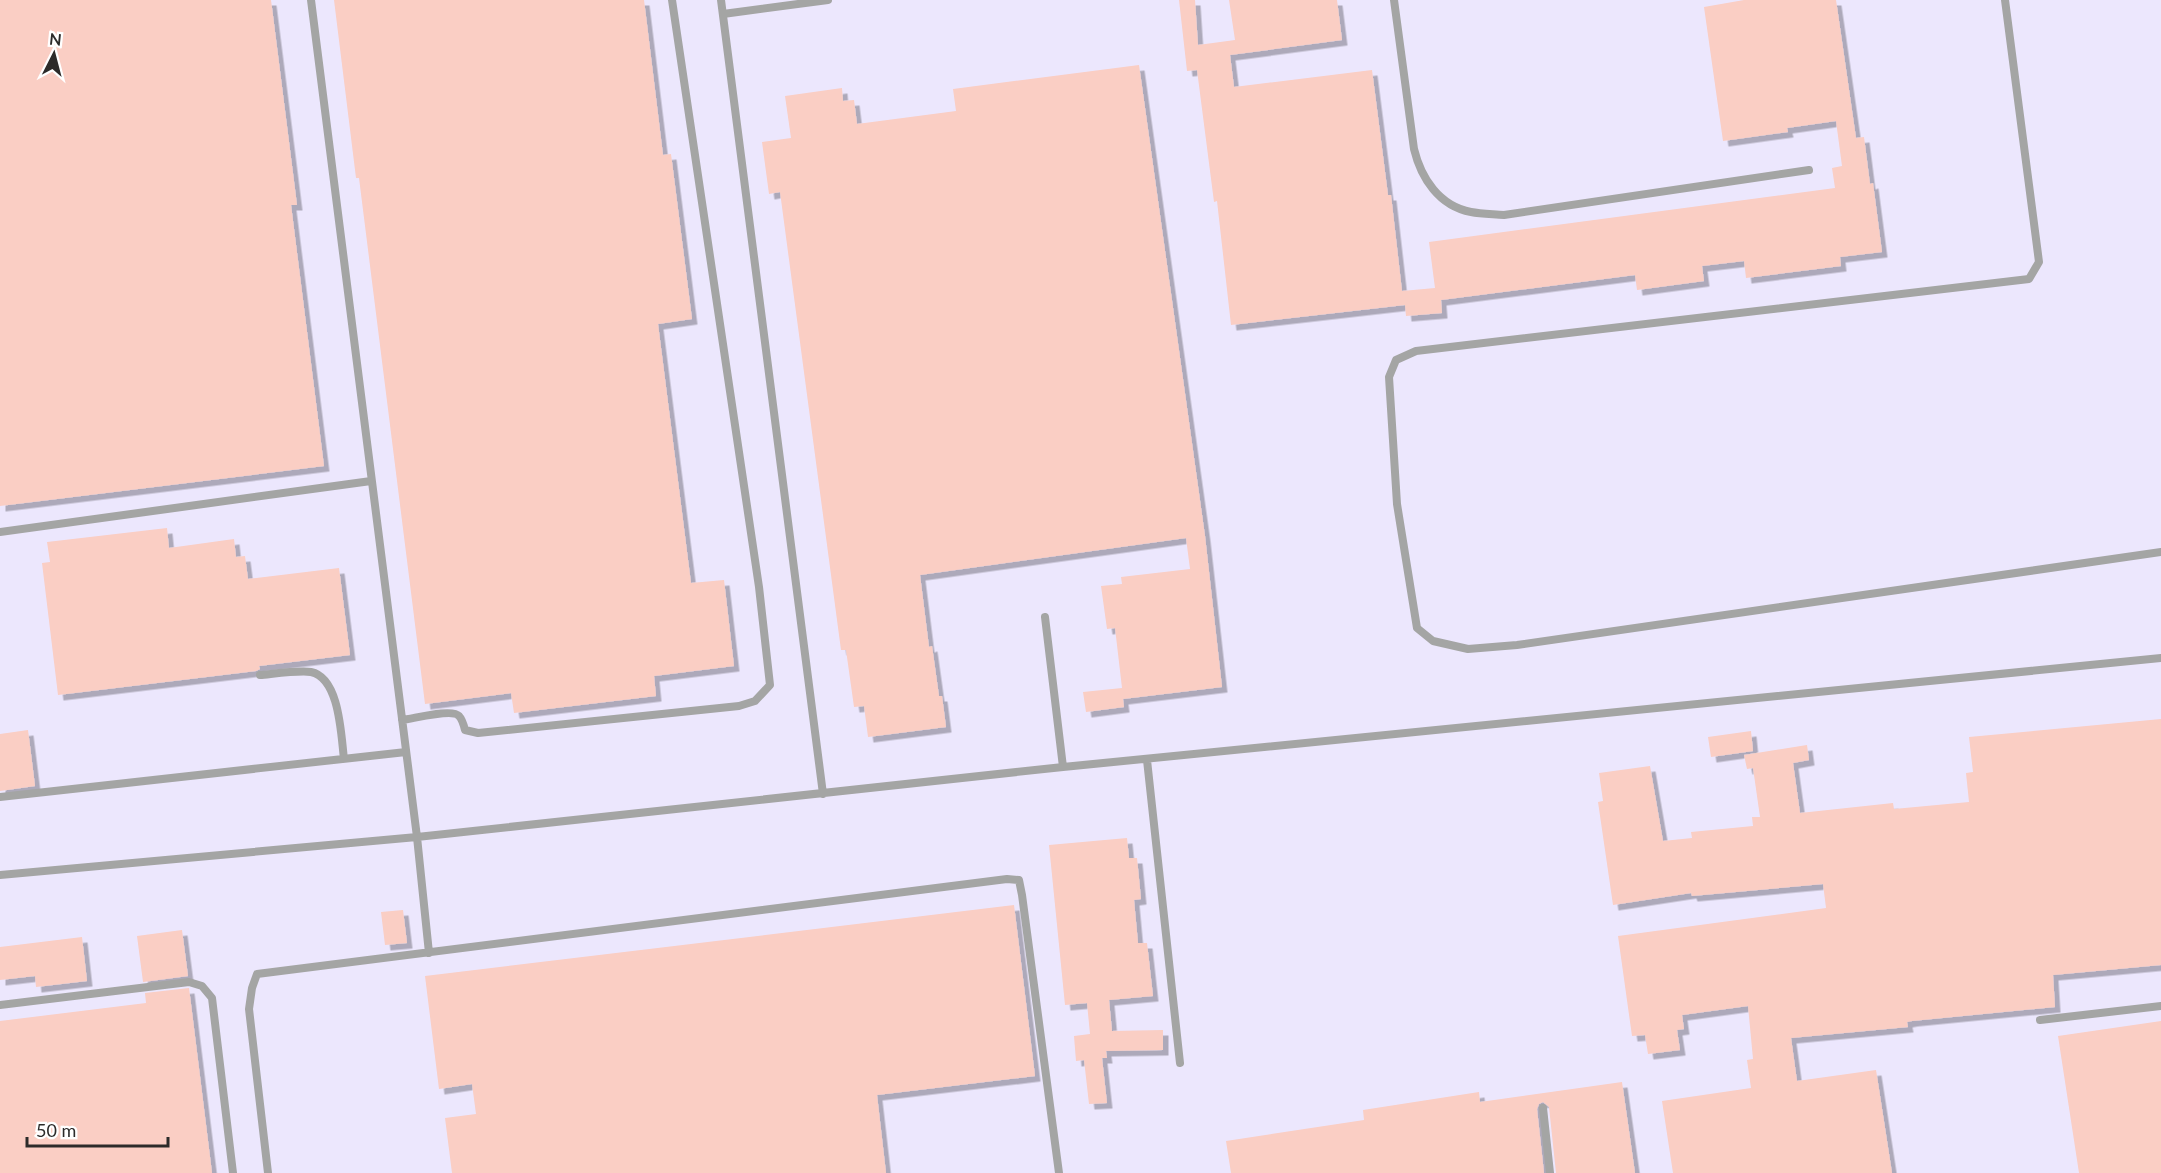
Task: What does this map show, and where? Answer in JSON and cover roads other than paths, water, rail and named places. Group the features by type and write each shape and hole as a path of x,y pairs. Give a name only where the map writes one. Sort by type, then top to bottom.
{"lane":[{"path":"311,0 417,837 429,953"},
{"path":"402,720 446,713 456,714 465,730 478,734 739,706 755,701 770,685 759,587 672,0"},
{"path":"721,0 823,794"},
{"path":"723,15 828,0"},
{"path":"1394,0 1418,165 1430,188 1451,204 1469,212 1504,215 1809,170"},
{"path":"2005,0 2039,262 2029,279 1416,351 1396,360 1389,377 1397,504 1417,628 1433,641 1468,649 1517,645 2161,552"},
{"path":"0,532 371,481"},
{"path":"1045,617 1063,767"},
{"path":"0,875 417,837 1063,767 2161,658"},
{"path":"260,675 311,672 320,676 331,689 338,706 344,759"},
{"path":"0,797 406,752"},
{"path":"1147,760 1180,1063"},
{"path":"268,1173 249,1009 257,974 1007,879 1019,880 1022,895 1059,1173"},
{"path":"0,1005 189,982 202,986 213,998 233,1173"},
{"path":"2040,1020 2161,1006"},
{"path":"1543,1108 1550,1173"}]}
